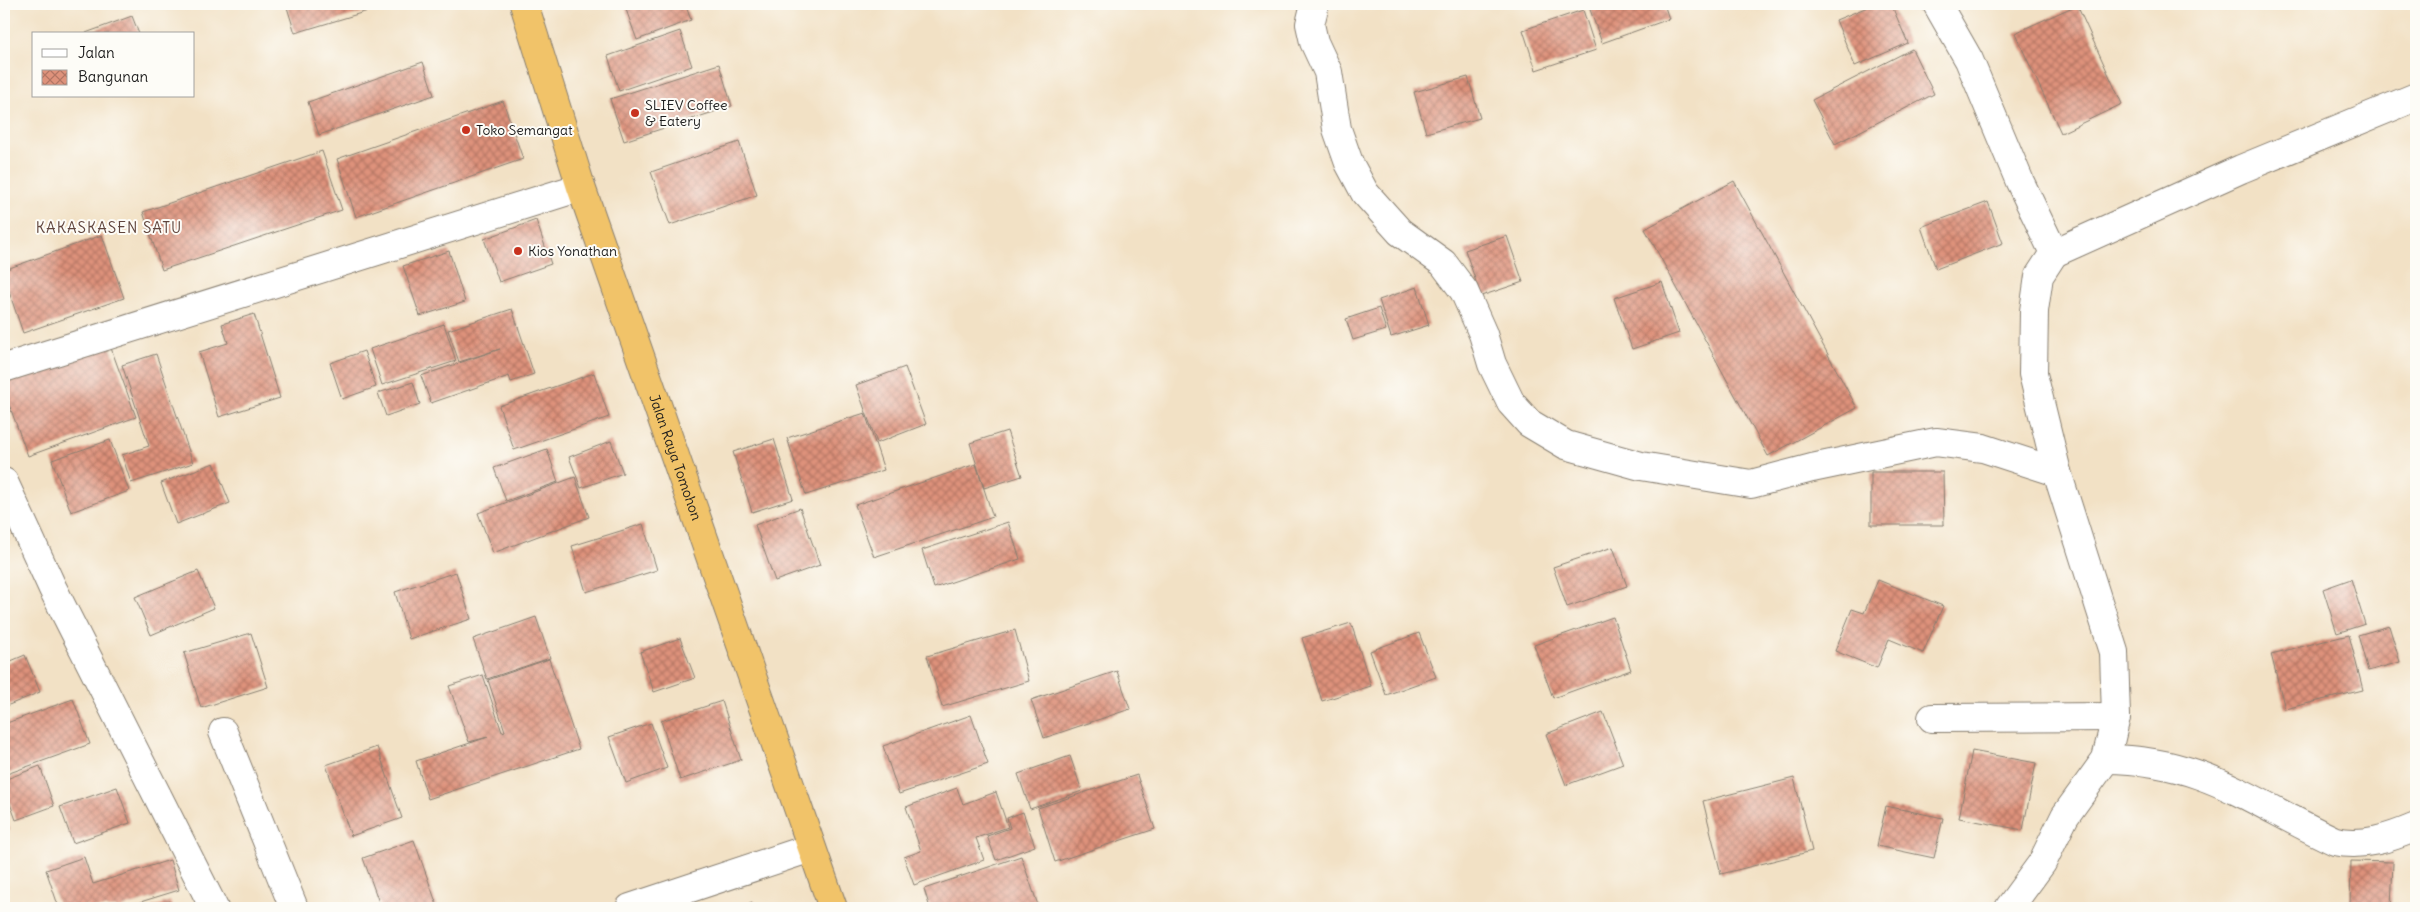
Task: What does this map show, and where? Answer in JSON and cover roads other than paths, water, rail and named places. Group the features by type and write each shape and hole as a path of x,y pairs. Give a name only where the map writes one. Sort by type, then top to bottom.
{"highway":[{"name":"Jalan Raya Tomohon","path":"524,4 581,187 833,908"}],"street":[{"path":"1315,4 1310,24 1314,42 1328,72 1337,129 1349,163 1365,193 1400,232 1443,263 1464,291 1483,334 1492,364 1511,403 1529,423 1566,445 1642,466 1751,484 1812,468 1936,442 1983,448 2057,472"},
{"path":"1937,4 1969,60 2020,182 2054,253"},
{"path":"2009,908 2042,863 2065,816 2106,759 2116,717 2114,652 2057,472 2033,374 2034,312 2039,276 2054,253 2241,169 2416,97"},
{"path":"4,368 581,187"},
{"path":"4,482 53,589 214,908"},
{"path":"1932,718 2116,717"},
{"path":"222,732 294,908"},
{"path":"2106,759 2137,759 2190,771 2230,786 2335,842 2347,844 2363,843 2390,838 2416,827"},
{"path":"630,908 811,848"}],"place":[{"name":"SLIEV Coffee & Eatery","path":"635,113"},
{"name":"Toko Semangat","path":"466,130"},
{"name":"Kios Yonathan","path":"518,251"}],"district":[{"name":"KAKASKASEN SATU","path":"109,227"}]}
